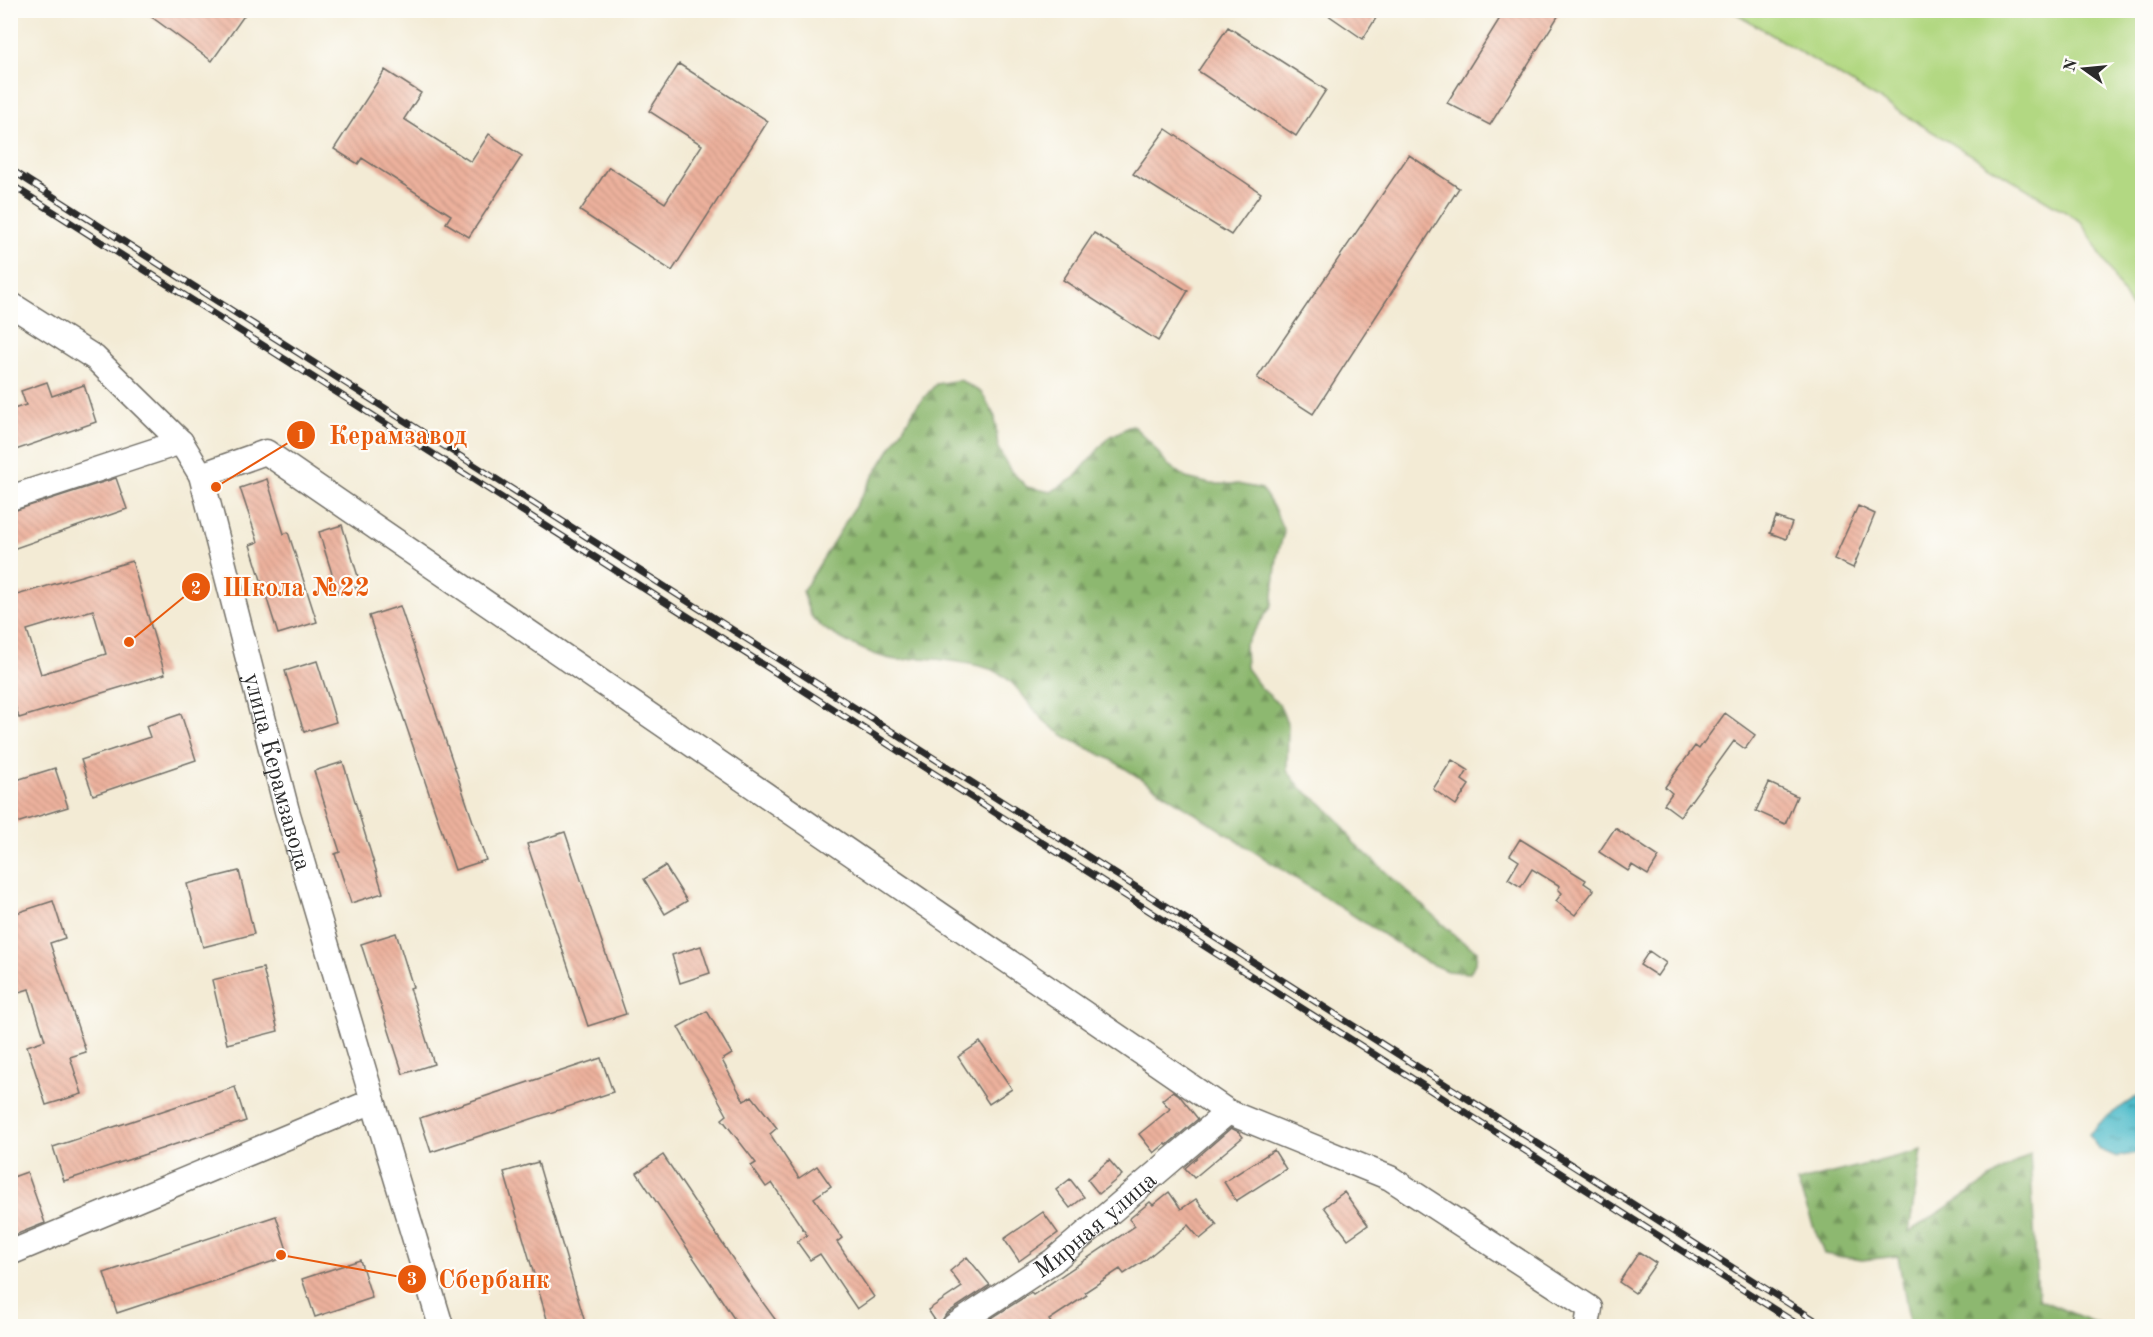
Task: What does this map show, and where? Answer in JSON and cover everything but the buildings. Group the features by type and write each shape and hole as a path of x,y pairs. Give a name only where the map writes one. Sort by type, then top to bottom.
{"street":[{"name":"улица Керамзавода","path":"10,304 95,358 181,442 201,475 287,811 441,1326"},
{"path":"10,498 181,442"},
{"path":"201,475 266,452 1228,1112 1390,1178 1590,1308 1587,1326"},
{"path":"10,1252 373,1101"},
{"name":"Мирная улица","path":"954,1326 1053,1261 1228,1112"}],"green space":[{"path":"1732,11 2142,11 2142,327 2082,222"},
{"path":"960,380 982,393 995,417 998,448 1010,470 1027,487 1051,492 1074,478 1108,438 1132,425 1150,442 1167,464 1186,478 1211,484 1237,484 1262,489 1275,510 1284,532 1277,557 1272,605 1245,644 1246,668 1261,688 1279,704 1288,725 1287,771 1302,789 1321,803 1340,822 1353,842 1460,940 1477,951 1476,961 1470,973 1447,971 1424,961 1112,760 1063,735 1041,717 1016,687 993,670 967,663 937,659 888,658 864,650 838,637 812,617 803,591 916,407 936,384"},
{"path":"1922,1150 1909,1232 2030,1153 2038,1299 2103,1326 1910,1326 1898,1256 1862,1260 1824,1254 1797,1182"}],"water":[{"path":"2142,1093 2142,1152 2117,1157 2098,1149 2089,1134 2105,1118"}],"railway":[{"path":"10,169 1824,1326"},
{"path":"10,184 1800,1326"}],"place":[{"name":"Керамзавод","path":"216,487"},
{"name":"Школа №22","path":"129,642"},
{"name":"Сбербанк","path":"281,1255"}]}
